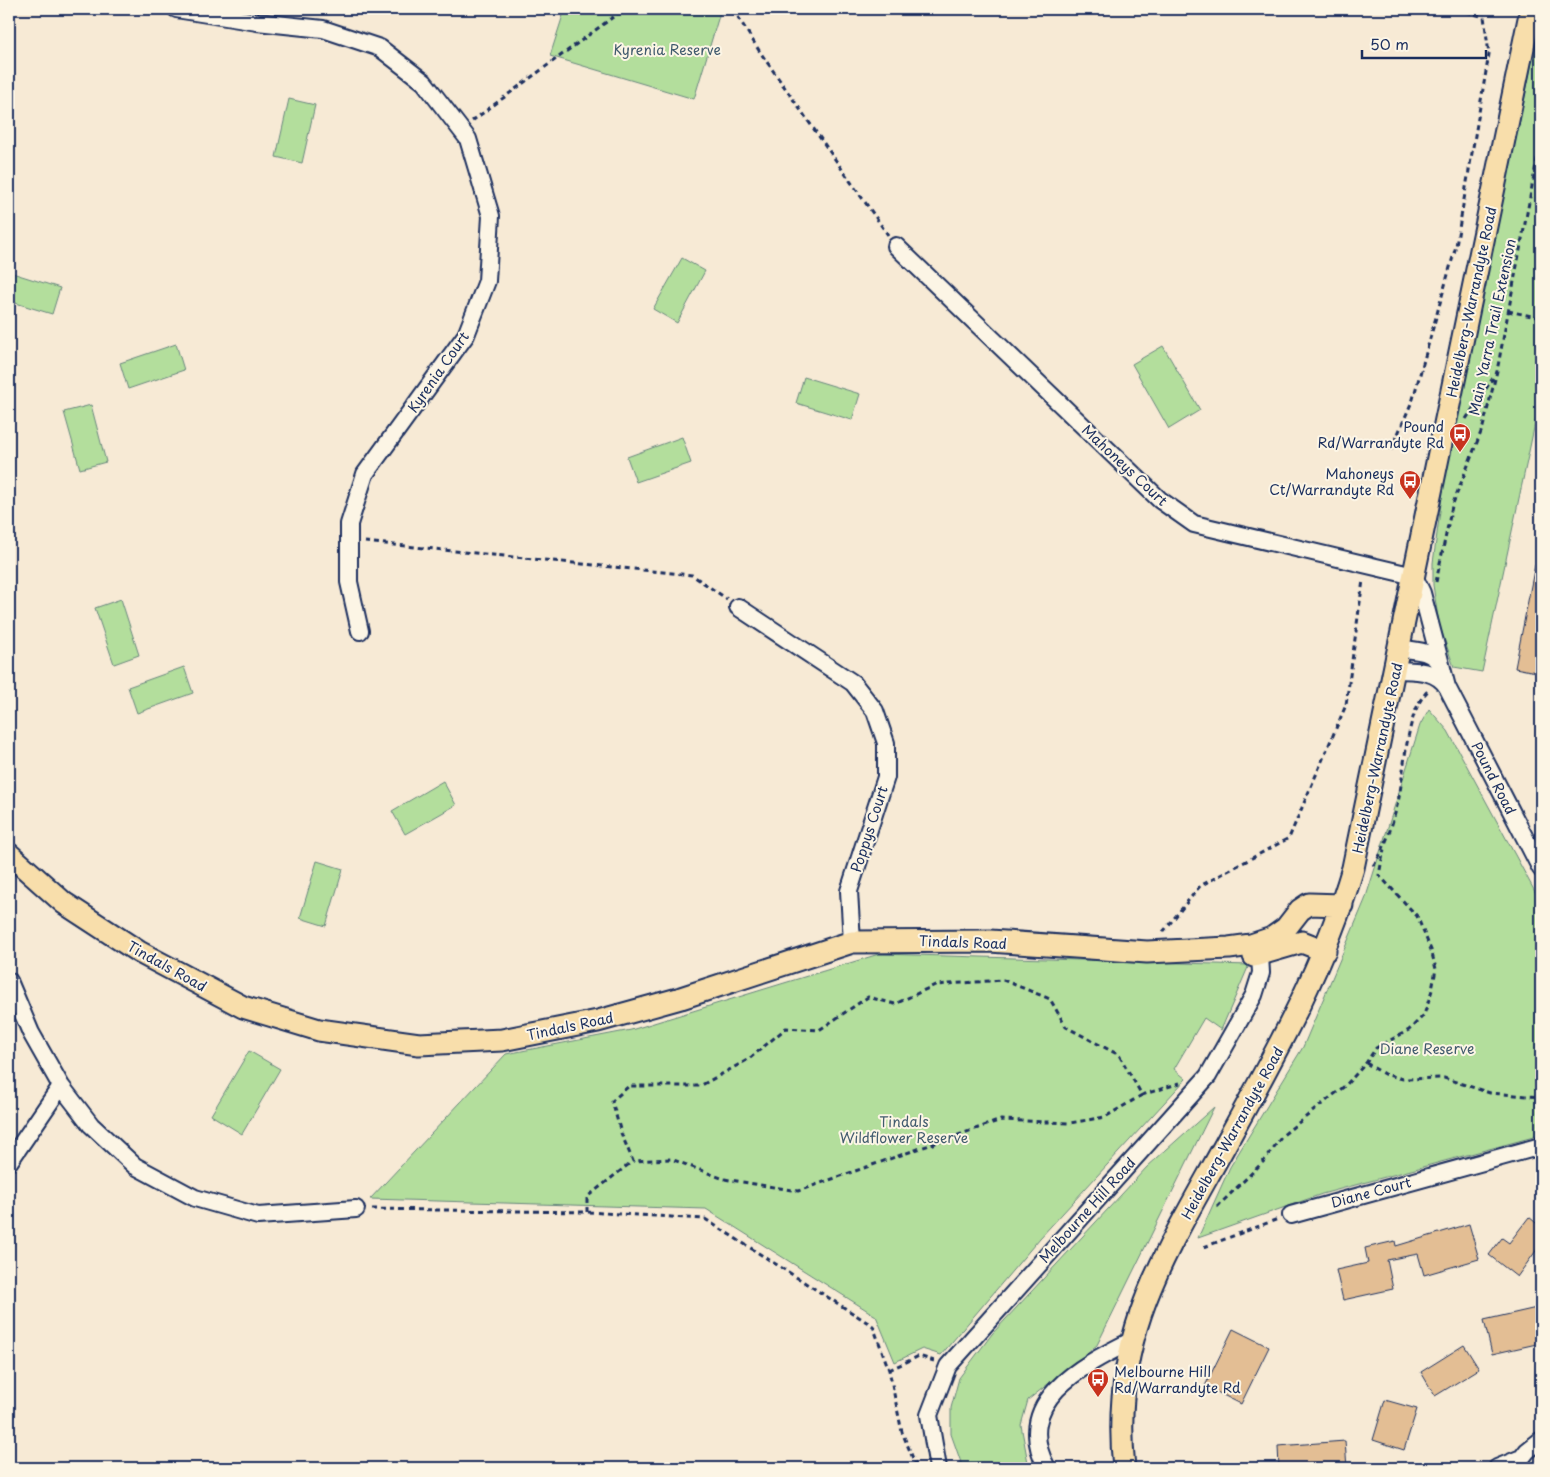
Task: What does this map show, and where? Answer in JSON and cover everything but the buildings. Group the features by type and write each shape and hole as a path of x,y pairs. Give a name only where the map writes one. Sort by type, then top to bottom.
{"main road":[{"name":"Heidelberg-Warrandyte Road","path":"1124,1468 1122,1403 1131,1341 1142,1307 1160,1266 1284,1038 1325,951 1342,905 1362,829 1396,670 1531,9"},
{"name":"Tindals Road","path":"9,854 64,903 139,952 243,1007 319,1030 419,1044 502,1040 598,1021 681,998 852,942 990,941 1147,952 1229,948 1259,949 1302,942 1325,951"},
{"name":"Tindals Road","path":"1259,949 1282,932 1300,910 1309,904 1342,905"}],"street":[{"name":"Kyrenia Court","path":"176,9 257,22 323,29 380,48 424,82 462,129 468,139 491,216 487,281 466,335 365,474 350,524 349,540 349,582 360,631"},
{"name":"Mahoneys Court","path":"896,246 1160,500 1194,524 1414,576"},
{"name":"Pound Road","path":"1414,576 1422,593 1447,687"},
{"name":"Poppys Court","path":"738,607 853,683 875,711 886,743 886,777 850,891 852,942"},
{"path":"1400,649 1427,653 1436,658 1441,666"},
{"name":"Pound Road","path":"1396,670 1428,673 1442,680 1541,869"},
{"name":"Melbourne Hill Road","path":"938,1468 929,1415 948,1366 1050,1250 1202,1083 1252,1000 1261,973 1259,949"},
{"path":"9,981 31,1033 61,1086 91,1125 136,1166 195,1198 258,1216 356,1208"},
{"path":"9,1162 61,1086"},
{"name":"Diane Court","path":"1291,1215 1541,1146"},
{"path":"1047,1468 1039,1447 1037,1430 1041,1413 1047,1402 1077,1371 1131,1341"},
{"path":"1497,1468 1516,1463 1541,1440"}],"path":[{"path":"462,129 624,9"},
{"path":"732,9 896,246"},
{"path":"1458,9 1484,17"},
{"path":"1391,450 1413,399 1456,246 1489,54 1483,9"},
{"name":"Main Yarra Trail Extension","path":"1436,588 1439,561 1452,506 1483,427 1495,376 1541,139"},
{"path":"1508,311 1541,318"},
{"path":"1464,426 1477,400 1495,376"},
{"path":"349,540 692,576 738,607"},
{"path":"1147,952 1200,886 1289,838 1346,705 1365,565"},
{"path":"1217,1207 1263,1162 1283,1135 1346,1085 1376,1048 1409,1030 1424,1015 1436,969 1417,916 1379,875 1398,802 1416,711 1425,693 1430,689 1447,687"},
{"path":"1370,870 1385,846"},
{"path":"633,1161 621,1133 612,1101 629,1086 700,1086 749,1059 786,1028 819,1030 868,997 895,1004 935,985 1003,980 1050,999 1066,1027 1119,1055 1142,1095"},
{"path":"1366,1062 1384,1074 1403,1079 1444,1078 1490,1093 1541,1097"},
{"path":"587,1212 587,1197 633,1161 671,1159 724,1179 798,1191 1001,1120 1079,1122 1105,1117 1142,1095 1185,1080 1202,1083"},
{"path":"356,1208 587,1212 705,1219 873,1326 889,1370 902,1432 917,1468"},
{"path":"1204,1247 1291,1215"},
{"path":"889,1370 919,1356 948,1366"}],"green space":[{"name":"Kyrenia Reserve","path":"565,9 721,9 694,99 550,56"},
{"path":"1541,20 1541,395 1482,672 1454,667 1439,624 1433,585 1433,563 1445,474"},
{"path":"289,99 315,105 302,163 276,157"},
{"path":"682,258 705,271 677,323 653,309"},
{"path":"9,272 60,288 52,314 9,301"},
{"path":"176,344 184,370 128,389 120,363"},
{"path":"1163,346 1200,410 1169,429 1132,364"},
{"path":"804,377 860,394 852,420 796,403"},
{"path":"91,405 106,462 80,469 64,412"},
{"path":"682,437 691,463 636,482 627,457"},
{"path":"121,599 139,655 114,664 95,608"},
{"path":"184,667 193,693 137,713 128,687"},
{"name":"Diane Reserve","path":"1429,709 1448,731 1541,903 1541,1135 1322,1194 1198,1238 1230,1167 1303,1047 1365,900 1420,725"},
{"path":"443,781 456,805 405,834 392,811"},
{"path":"317,861 343,869 326,926 300,918"},
{"name":"Tindals Wildflower Reserve","path":"879,954 1249,965 1221,1030 1204,1018 1174,1069 1186,1079 1040,1238 941,1355 922,1349 895,1362 876,1316 706,1209 370,1199 506,1054 631,1030"},
{"path":"249,1051 280,1069 242,1134 211,1115"},
{"path":"1214,1107 1097,1345 1028,1400 1021,1425 1029,1468 963,1468 951,1434 951,1408 959,1378 992,1334 1147,1167"}],"place":[{"name":"Pound Rd/Warrandyte Rd","path":"1460,453"},
{"name":"Mahoneys Ct/Warrandyte Rd","path":"1410,500"},
{"name":"Melbourne Hill Rd/Warrandyte Rd","path":"1098,1398"}]}
